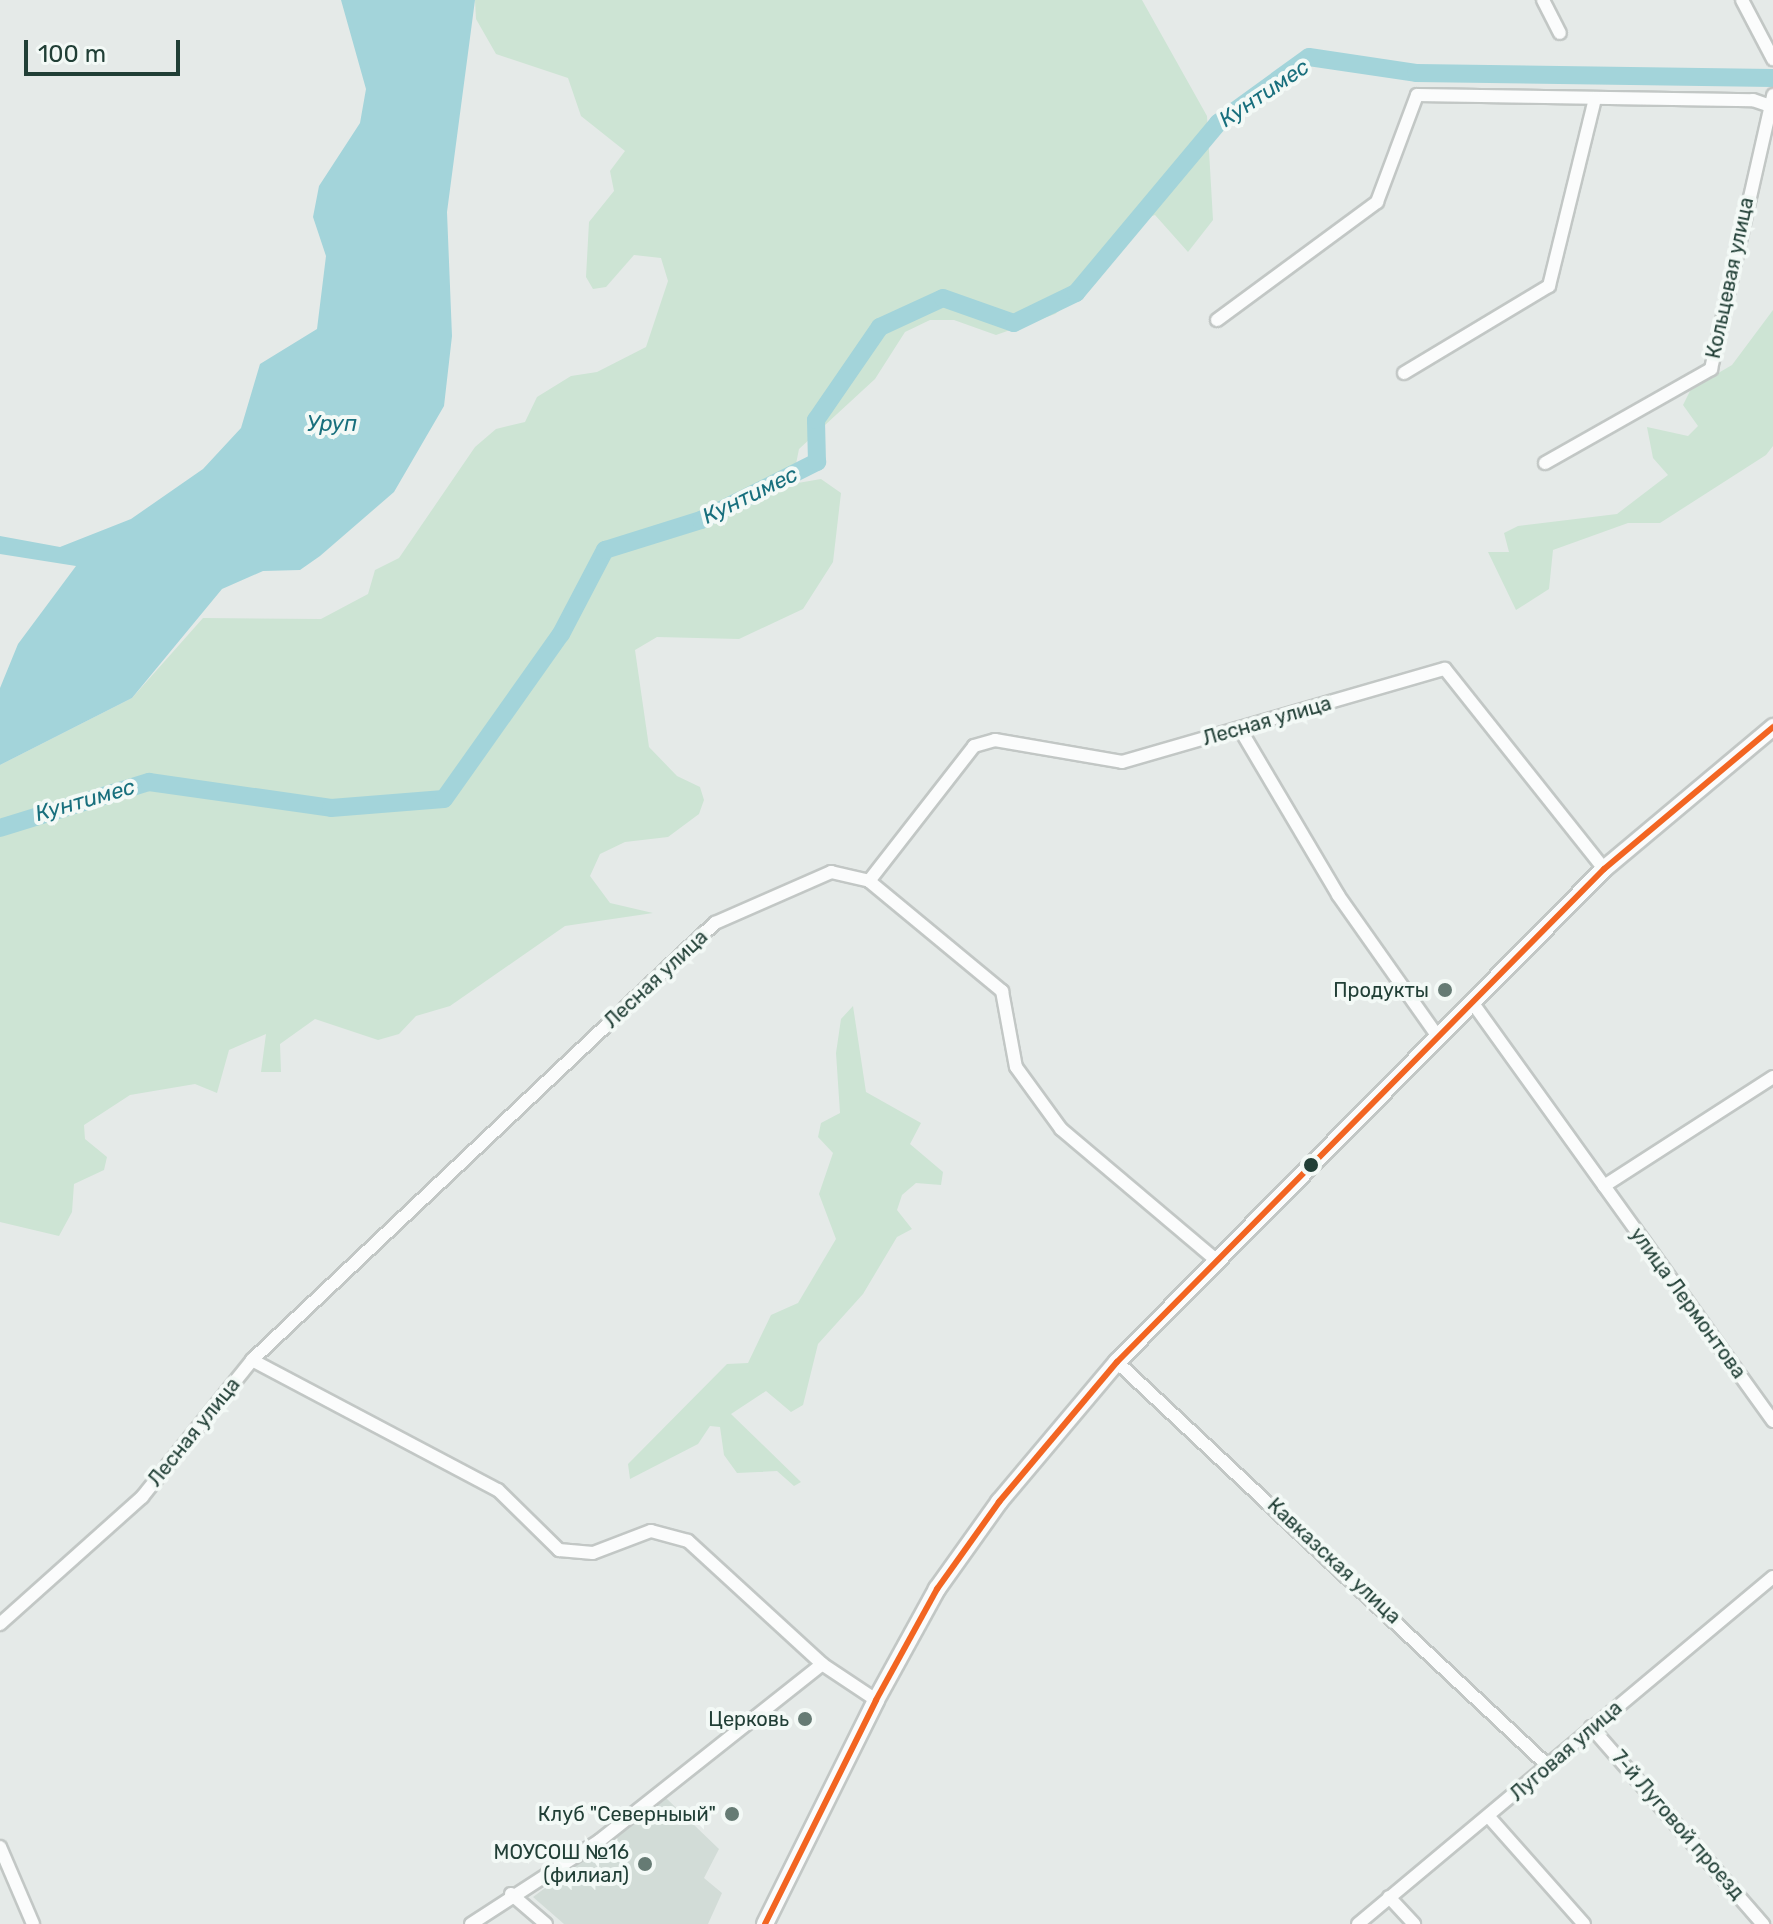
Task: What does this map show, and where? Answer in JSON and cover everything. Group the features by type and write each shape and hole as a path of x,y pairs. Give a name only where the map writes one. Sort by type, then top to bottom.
{"street":[{"path":"1543,0 1560,33"},
{"path":"1742,0 1771,41 1773,59"},
{"path":"1217,320 1377,202 1417,95 1772,103"},
{"path":"1404,373 1549,286 1595,99"},
{"name":"Кольцевая улица","path":"1545,463 1711,369 1772,103"},
{"name":"Лесная улица","path":"0,1624 142,1497 252,1360 715,923 831,872 869,881 974,746 995,740 1122,762 1445,669 1604,869"},
{"path":"765,1924 876,1700 937,1589 999,1502 1117,1362 1604,869 1773,727"},
{"path":"1240,729 1338,895 1438,1037"},
{"path":"869,881 1002,991 1016,1067 1061,1129 1216,1260"},
{"name":"улица Лермонтова","path":"1472,1002 1773,1421"},
{"path":"1604,1186 1773,1077"},
{"path":"252,1360 498,1490 559,1550 593,1553 651,1531 688,1541 822,1664 876,1700"},
{"name":"Кавказская улица","path":"1117,1362 1547,1765"},
{"name":"Луговая улица","path":"1358,1924 1773,1577"},
{"path":"471,1924 511,1894 599,1841 822,1664"},
{"name":"7-й Луговой проезд","path":"1591,1727 1763,1924"},
{"path":"1489,1817 1584,1924"},
{"path":"0,1847 33,1924"},
{"path":"511,1894 546,1924"},
{"path":"1389,1897 1414,1924"}],"shaded area":[{"name":"МОУСОШ №16 (филиал)","path":"666,1798 719,1849 704,1878 722,1893 708,1924 564,1924 533,1897"}],"green space":[{"path":"475,0 1142,0 1207,116 1213,220 1188,252 1155,215 1141,220 1096,283 1055,314 996,335 954,320 930,320 905,332 875,379 799,449 792,484 821,479 841,493 833,562 803,609 739,639 657,637 635,650 649,747 677,776 700,787 704,800 699,814 668,837 625,842 600,854 590,876 610,903 653,913 565,926 450,1006 416,1016 399,1034 378,1040 315,1019 280,1044 281,1072 261,1072 266,1034 229,1050 217,1093 195,1084 130,1095 84,1125 85,1139 107,1157 104,1170 74,1184 72,1212 59,1236 0,1222 0,765 132,698 203,618 321,619 368,594 375,570 399,558 475,447 496,429 525,422 537,397 571,376 597,372 646,347 668,281 661,258 634,255 606,287 593,289 586,277 589,222 614,191 610,171 625,151 581,116 568,78 496,54 476,19"},
{"path":"1773,310 1773,446 1766,455 1660,523 1628,523 1553,550 1549,589 1516,610 1488,552 1509,552 1504,533 1518,526 1617,514 1668,475 1653,458 1647,427 1688,436 1698,426 1683,405 1691,389 1732,365"},
{"path":"853,1006 866,1092 921,1123 910,1144 943,1172 941,1185 916,1183 902,1195 897,1210 912,1229 897,1237 863,1294 818,1344 803,1405 791,1412 766,1391 731,1414 801,1482 794,1486 777,1471 737,1473 724,1455 720,1427 710,1426 698,1444 630,1479 628,1464 727,1364 748,1363 771,1315 798,1303 836,1239 819,1194 833,1153 818,1137 821,1123 840,1113 836,1053 841,1019"}],"water":[{"name":"Уруп","path":"341,0 475,0 447,212 452,336 444,406 394,492 320,556 300,570 263,571 222,589 132,698 0,765 0,688 18,644 76,566 0,554 0,536 60,547 131,519 203,469 241,428 260,364 317,329 326,256 313,217 319,186 360,123 366,89"}],"waterway":[{"name":"Кунтимес","path":"0,828 149,782 331,808 444,799 561,634 605,550 701,520 817,462 816,420 880,327 943,298 1014,323 1076,293 1218,123 1309,57 1416,73 1773,78"}],"transit line":[{"path":"765,1924 876,1700 937,1589 999,1502 1117,1362 1604,869 1773,727"}],"place":[{"name":"Продукты","path":"1445,990"},
{"name":"Церковь","path":"805,1719"},
{"name":"Клуб \"Северныый\"","path":"732,1814"},
{"name":"МОУСОШ №16 (филиал)","path":"645,1864"}]}
